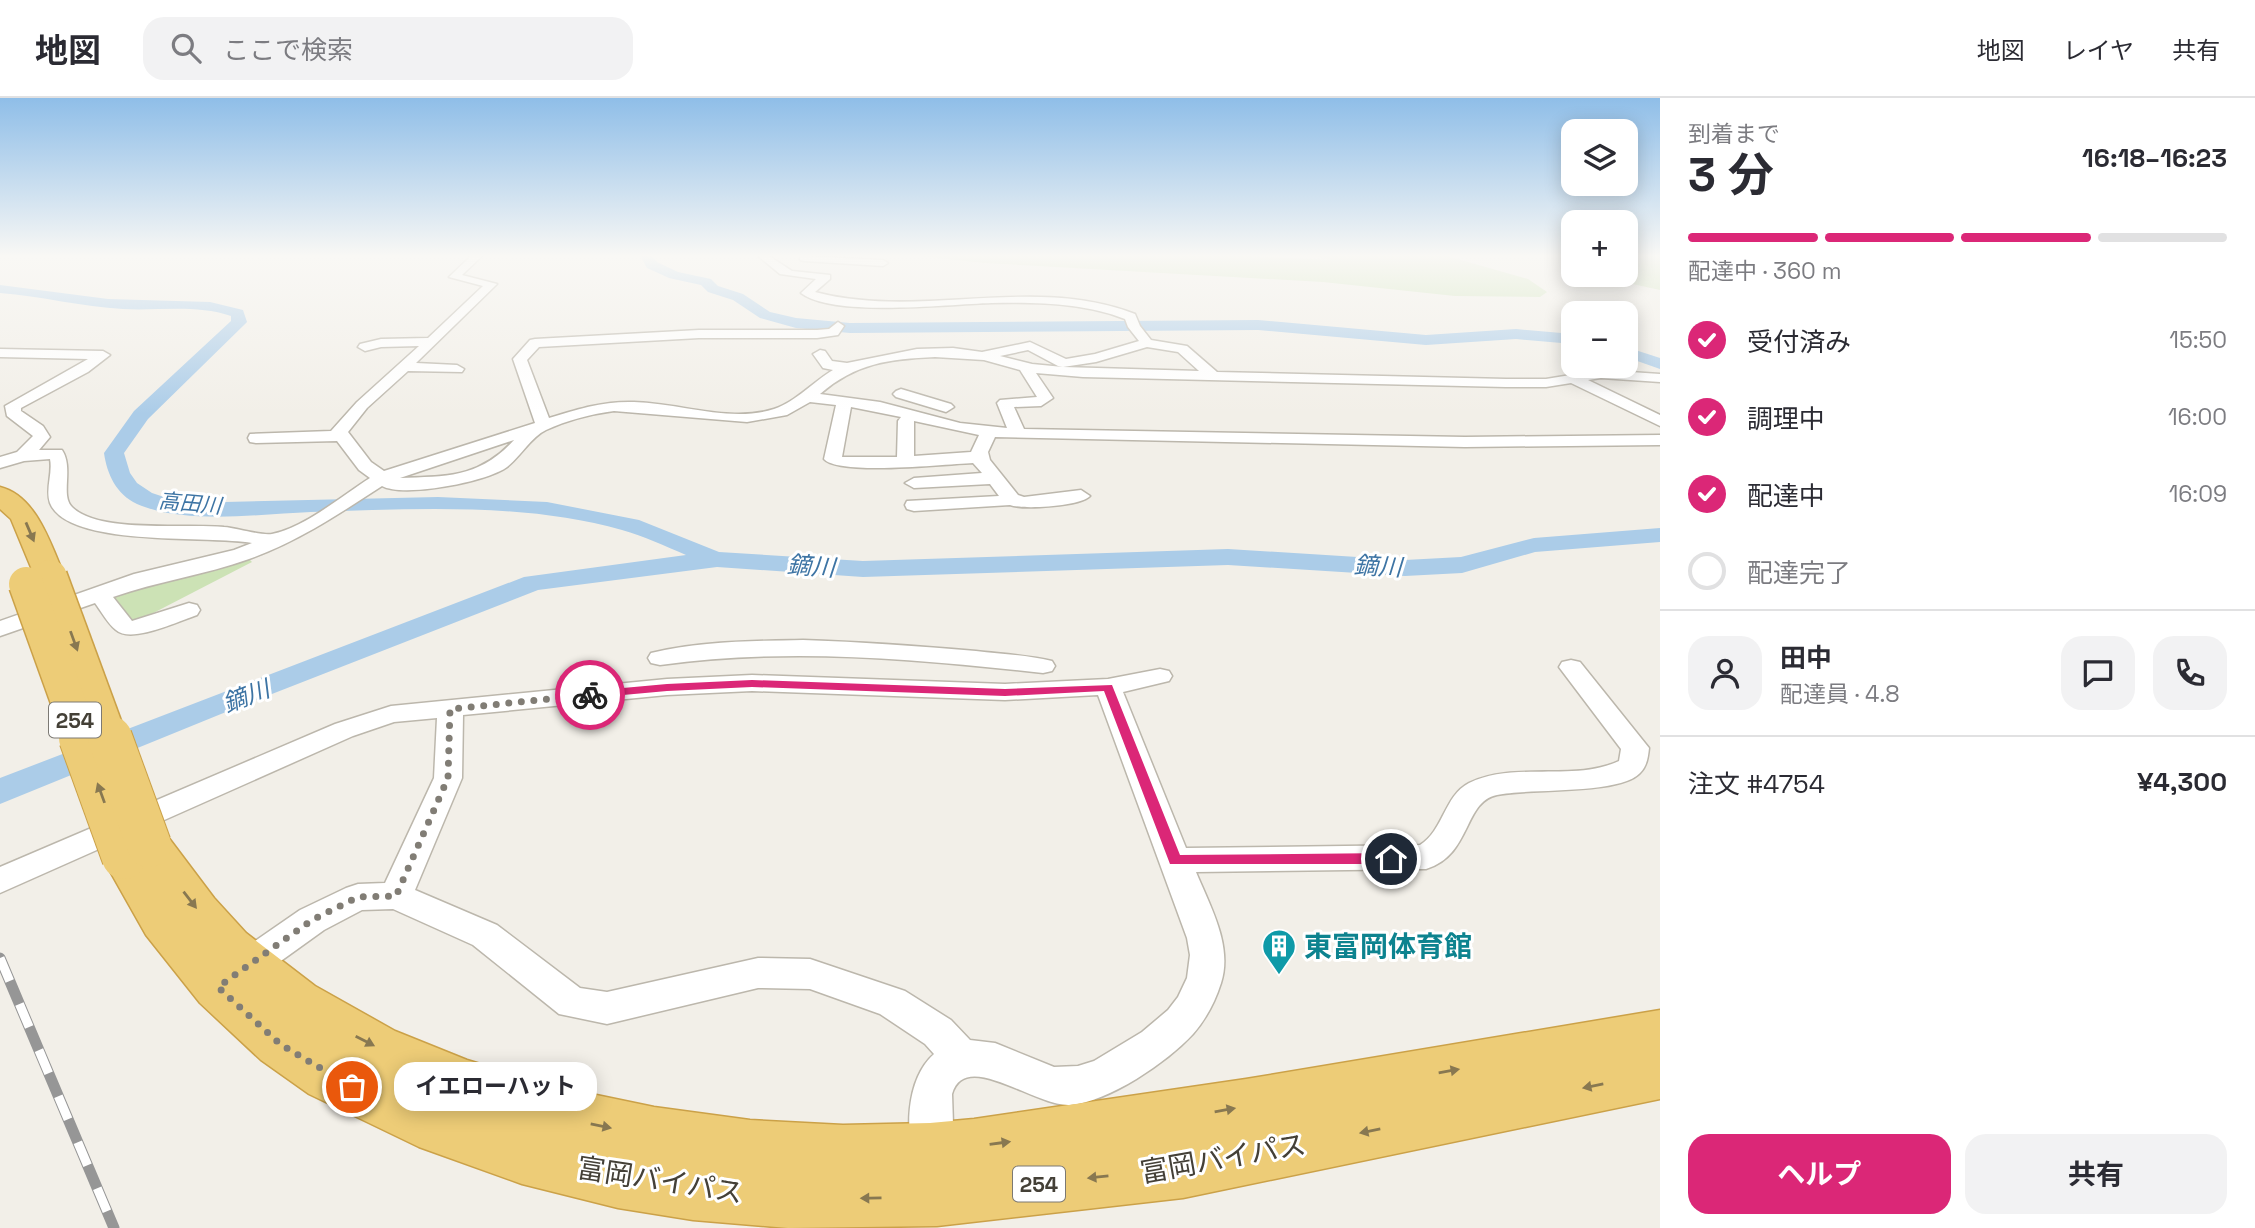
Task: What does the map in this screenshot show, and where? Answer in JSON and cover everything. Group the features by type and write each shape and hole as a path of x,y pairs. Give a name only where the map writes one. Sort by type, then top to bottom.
{"highway":[{"name":"富岡バイパス","path":"0,495 23,516 38,580 137,851 226,945 233,976 280,1044 329,1076 419,1119 522,1154 618,1178 705,1190 799,1198 936,1192 1183,1168 1660,1073"},
{"name":"富岡バイパス","path":"0,520 38,580"},
{"name":"富岡バイパス","path":"936,1192 1163,1120 1660,1034"}],"street":[{"path":"372,484 365,466 339,432 347,420 466,309"},
{"path":"1105,309 1131,317 1147,343"},
{"path":"544,425 520,359 536,343 699,334 817,334 838,328"},
{"path":"977,340 988,354 1025,367 1083,373 1506,383 1576,380 1601,374 1660,377"},
{"path":"365,347 381,342 432,342"},
{"path":"1025,367 1096,358 1147,343 1182,349 1212,375"},
{"path":"0,629 142,579 241,555 308,526 372,484 544,425 611,406 732,416 770,415 809,397 849,367 895,356 988,354 1030,346 1063,363"},
{"path":"0,353 103,355 83,369 13,406 13,413 37,429 42,437 23,456"},
{"path":"820,354 828,365 849,367"},
{"path":"405,367 457,369"},
{"path":"1018,434 1005,403 1041,401 1045,398 1025,367"},
{"path":"1576,380 1660,421"},
{"path":"931,421 946,407 952,391"},
{"path":"847,402 881,392"},
{"path":"901,394 946,407"},
{"path":"809,397 847,402 989,432 1018,434 1465,442 1660,440"},
{"path":"847,402 833,459 839,462 905,462 980,457"},
{"path":"905,462 906,421 910,415"},
{"path":"372,484 476,475 502,462 523,438 544,425"},
{"path":"989,432 979,452 980,457 1011,499"},
{"path":"256,438 341,436"},
{"path":"0,463 23,456 58,456 61,467 57,487 59,502 63,510 91,522 145,531 235,534 270,541"},
{"path":"914,484 995,478"},
{"path":"914,505 998,502 1011,499 1023,503 1081,496"},
{"path":"99,593 125,627 136,628 188,610"},
{"path":"660,658 770,639 889,649 1044,669 1108,687 1160,676"},
{"path":"752,683 770,639"},
{"path":"1175,860 1426,857 1443,848 1449,841 1463,803 1479,789 1518,782 1599,776 1619,773 1629,768 1634,760 1634,748 1571,667"},
{"path":"0,881 344,730 391,715 667,687 752,683 1005,692 1044,669"},
{"path":"936,1192 934,1087 943,1070 962,1058 985,1057 1044,1084 1070,1086 1089,1082 1155,1046 1177,1026 1198,994 1207,963 1206,944 1108,687"},
{"path":"396,896 448,778 450,709"},
{"path":"233,976 312,920 358,897 396,896 485,935 572,1003 607,1008 758,973 810,974 892,1002 939,1032 962,1058"}],"green space":[{"path":"249,559 252,562 134,623 113,595"}],"waterway":[{"name":"高田川","path":"223,309 238,313 239,322 141,415 114,453 123,481 136,494 153,502 205,508 438,503 547,509 631,525 713,558"},
{"path":"756,309 765,315 796,323 850,328 1258,325 1426,340 1516,334 1561,338"},
{"path":"1638,356 1660,364"},
{"name":"鏑川","path":"0,792 210,707 533,583 717,559 863,569 1228,557 1405,568 1462,565 1534,545 1660,535"}],"railway":[{"path":"0,958 114,1228"}],"way so far":[{"path":"352,1087 329,1076 280,1044 218,987 312,920 358,897 396,896 448,778 450,709 590,695"}],"place":[{"name":"東富岡体育館","path":"1279,976"},
{"name":"イエローハット","path":"352,1087"}],"route":[{"path":"590,695 667,687 752,683 1005,692 1108,687 1175,860 1391,859"}]}
